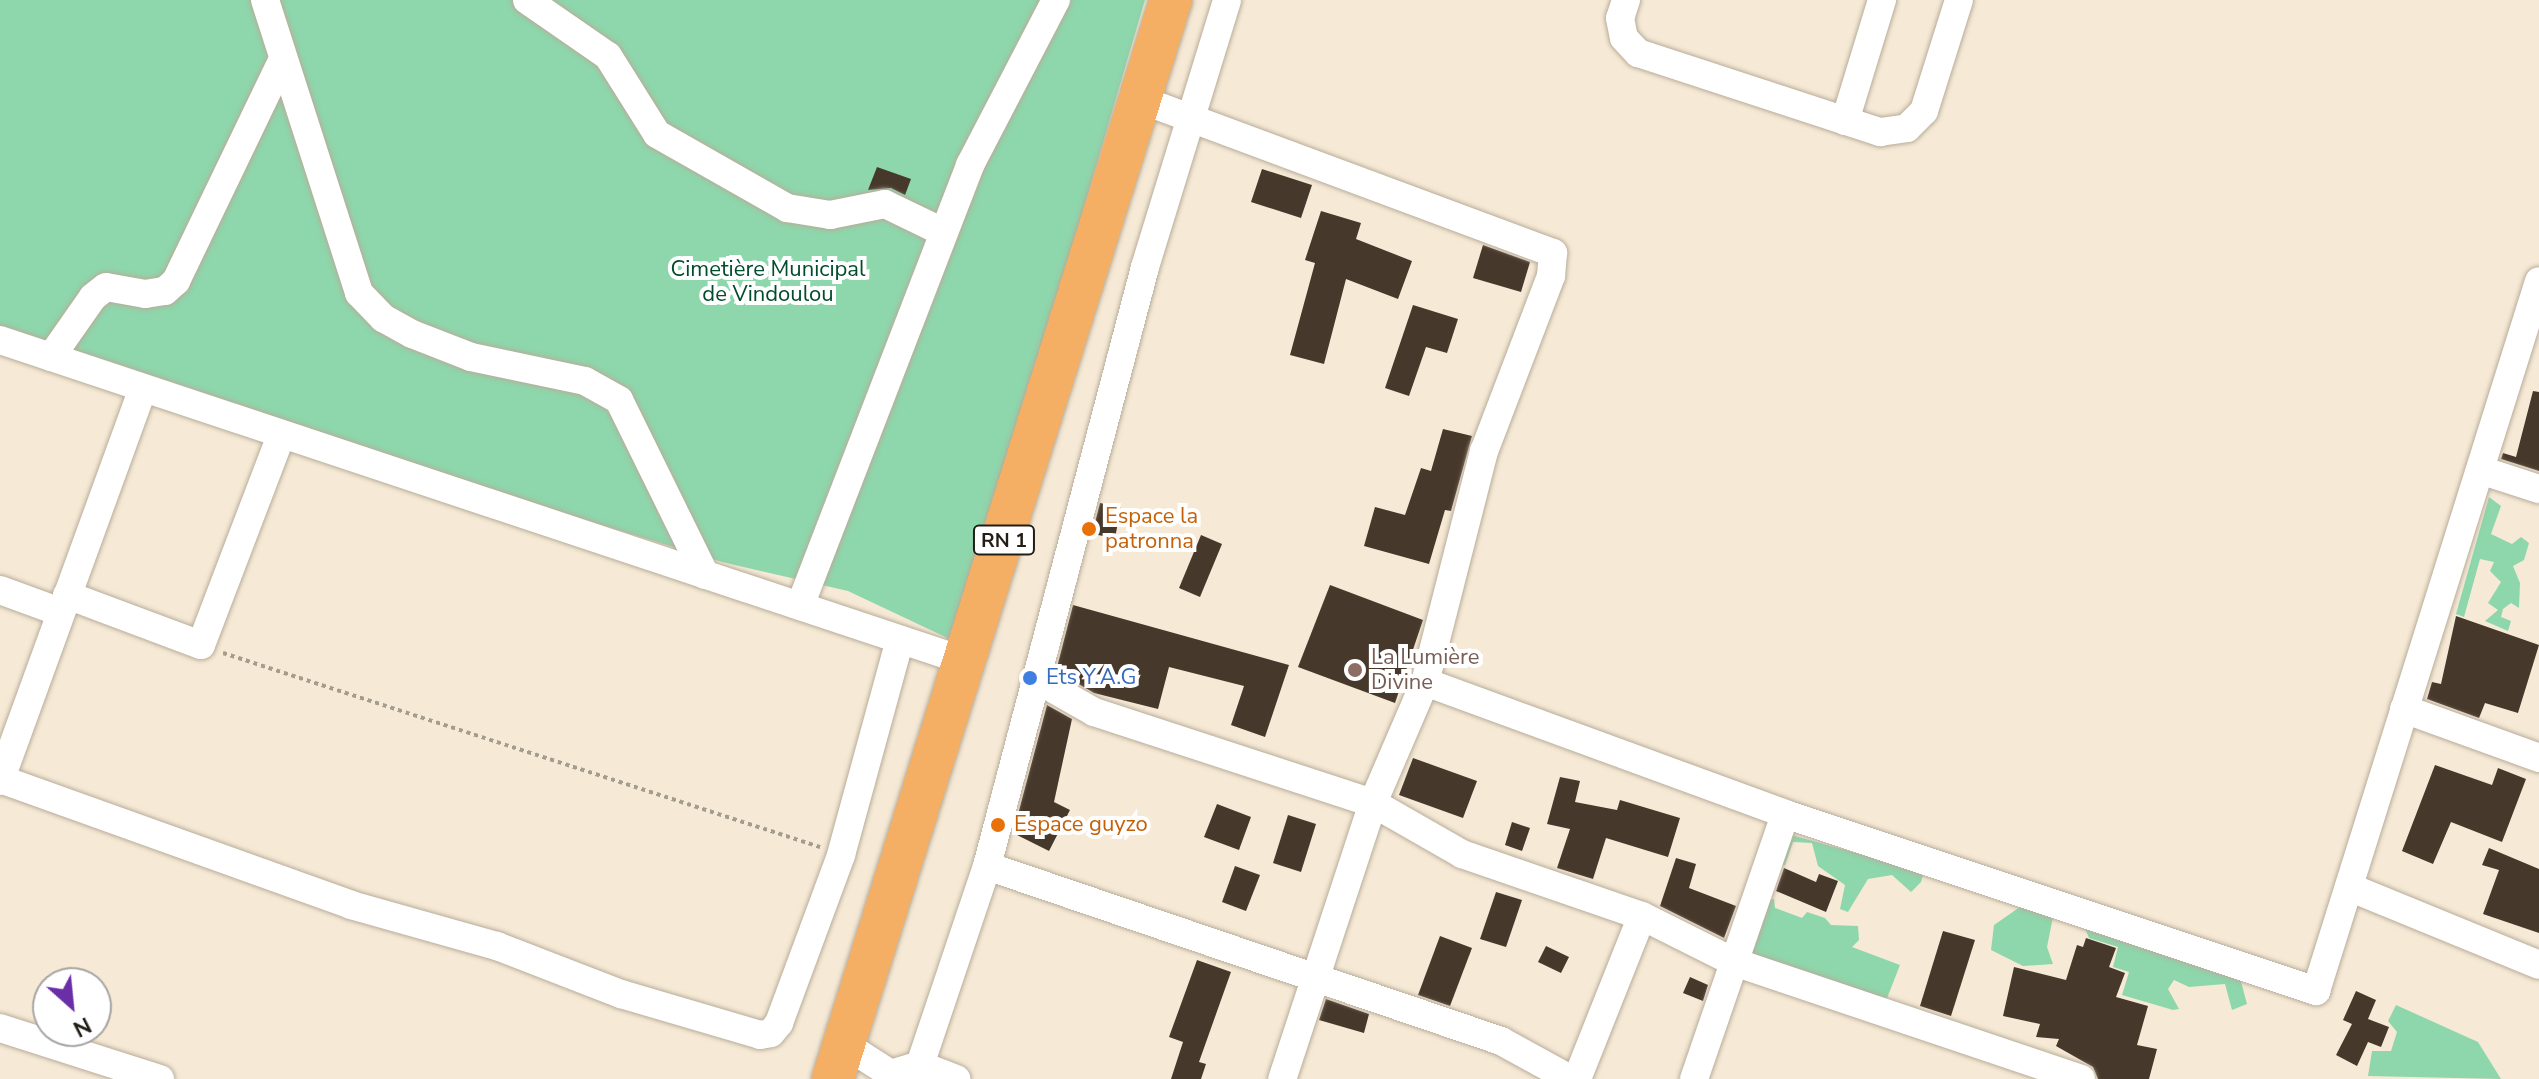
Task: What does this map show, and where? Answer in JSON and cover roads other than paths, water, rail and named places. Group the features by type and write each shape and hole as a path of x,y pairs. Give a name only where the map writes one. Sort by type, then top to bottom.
{"highway":[{"name":"RN 1","path":"838,1062 1171,0"}],"street":[{"path":"265,0 359,293 383,318 412,334 471,357 585,381 619,400 705,575"},
{"path":"527,0 608,56 657,134 787,208 830,215 885,204 943,232"},
{"path":"800,606 970,165 1056,0"},
{"path":"920,1065 987,866 1145,267 1194,116 1227,0"},
{"path":"1626,0 1620,18 1624,38 1638,53 1880,132 1907,128 1924,111 1959,0"},
{"path":"1845,121 1882,0"},
{"path":"51,357 93,297 106,287 145,294 165,291 176,281 283,59"},
{"path":"1139,99 1194,116 1553,253 1551,276 1484,451 1425,682 1373,803 1313,977 1282,1079"},
{"path":"1425,682 1785,814 2316,991 2539,283"},
{"path":"0,340 965,661"},
{"path":"143,389 0,780 351,905 497,946 621,994 760,1035 771,1033 779,1023 841,855 900,640"},
{"path":"0,590 64,603 201,645 281,435"},
{"path":"2480,470 2539,489"},
{"path":"1036,679 1094,712 1373,803 1462,854 1642,916 1734,962 2081,1079"},
{"path":"2404,709 2539,758"},
{"path":"1694,1079 1785,814"},
{"path":"987,866 1501,1041 1570,1079"},
{"path":"2349,887 2539,965"},
{"path":"1577,1079 1642,916"},
{"path":"0,1028 160,1079"},
{"path":"838,1062 891,1074 920,1065 956,1079"}],"place":[{"name":"Espace la patronna","path":"1089,529"},
{"name":"La Lumière Divine","path":"1355,670"},
{"name":"Ets Y.A.G","path":"1030,678"},
{"name":"Espace guyzo","path":"998,825"}],"park label":[{"name":"Cimetière Municipal de Vindoulou","path":"768,282"}]}
